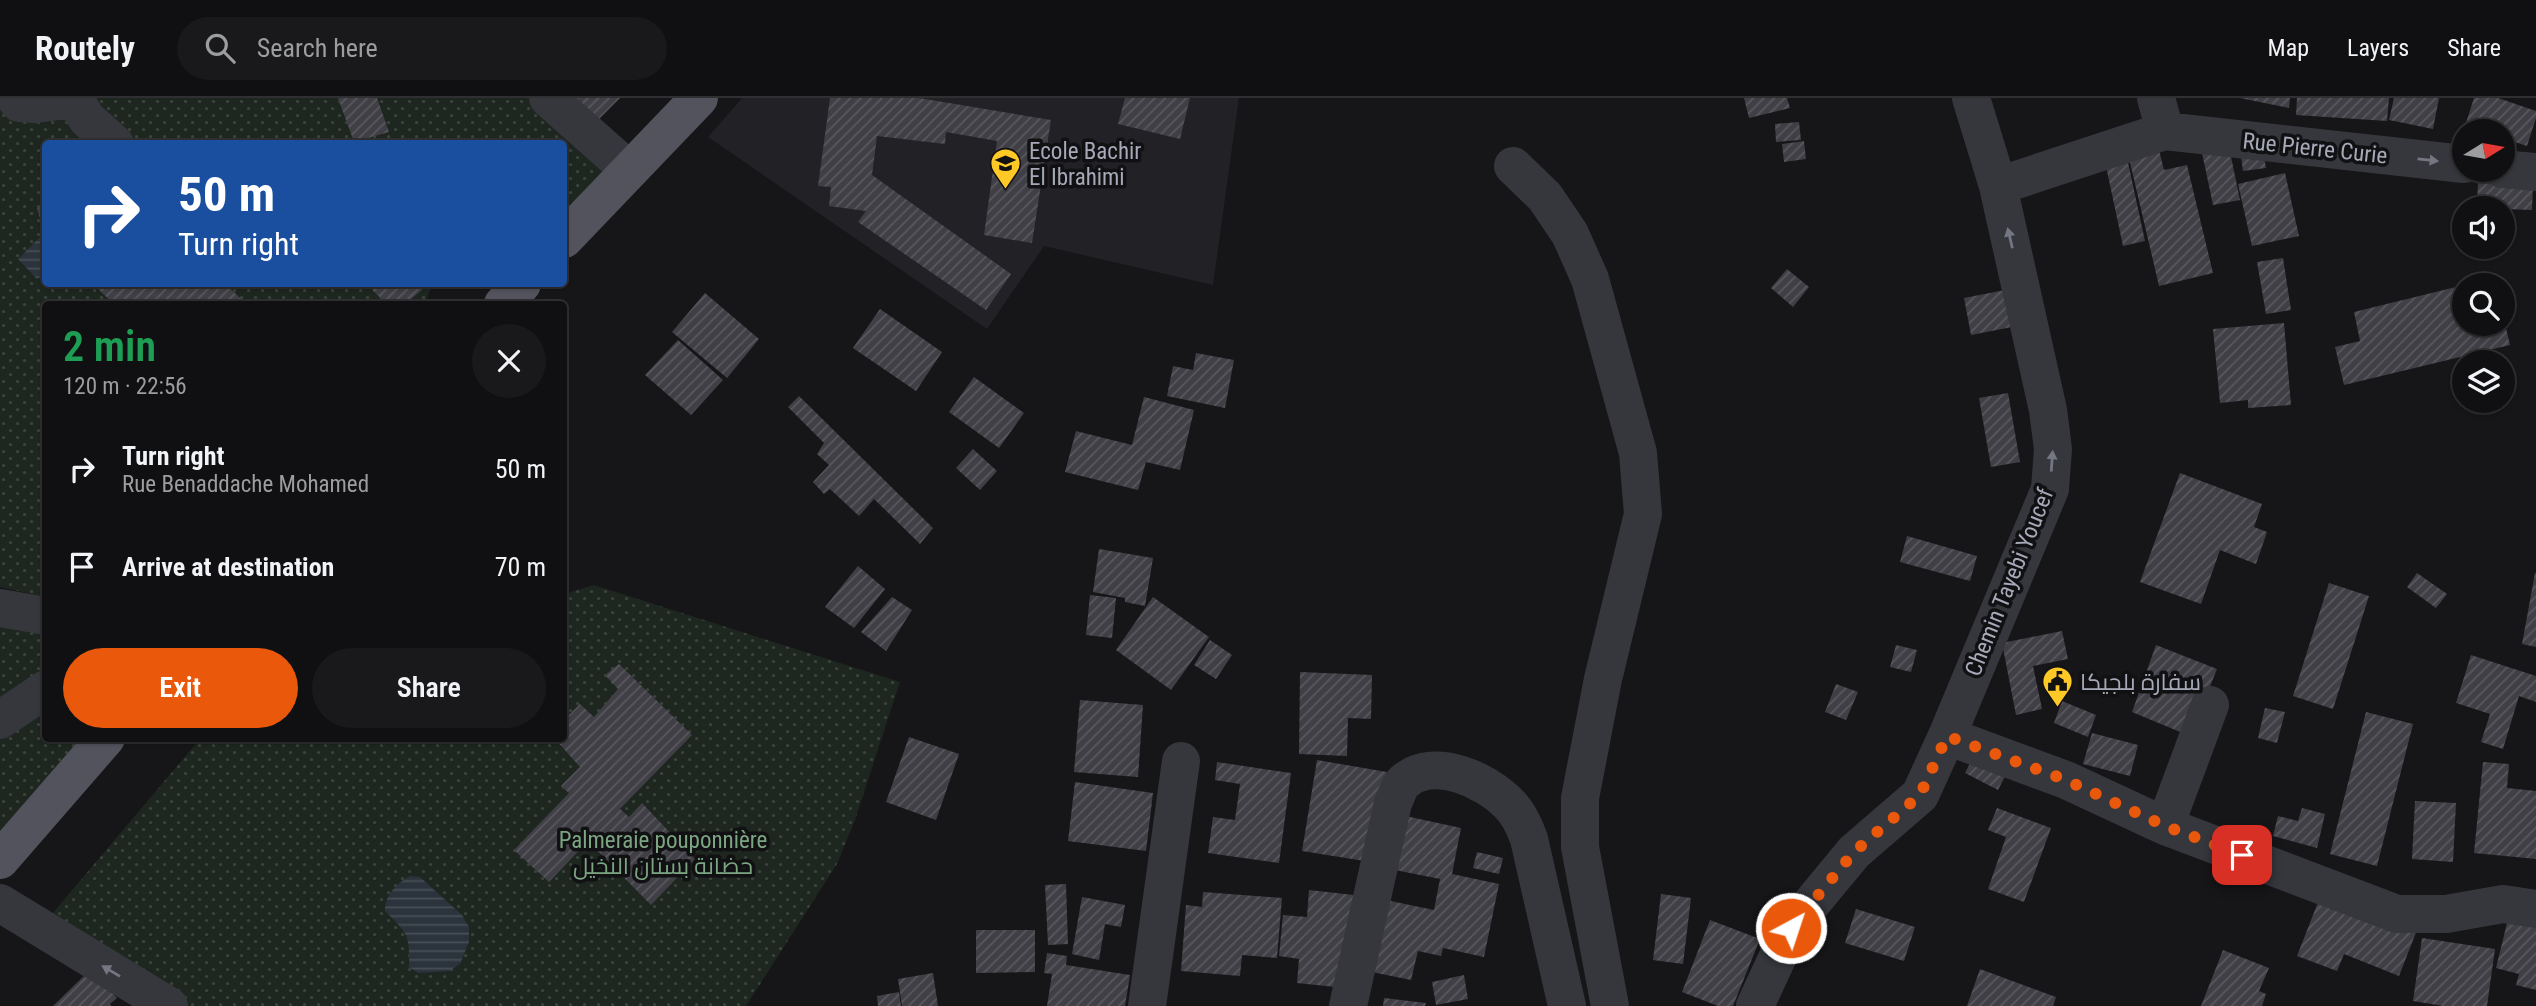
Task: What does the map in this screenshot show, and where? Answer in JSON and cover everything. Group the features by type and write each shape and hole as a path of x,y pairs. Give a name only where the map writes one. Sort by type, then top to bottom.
{"main road":[{"path":"567,236 628,169 699,98"},
{"path":"0,860 103,742"}],"street":[{"path":"548,98 628,169"},
{"name":"Chemin Tayebi Youcef","path":"1755,1006 1791,928 1854,852 1920,795 2050,489 2053,449 2048,410 1998,186 1972,98"},
{"path":"11,102 36,104 75,99 87,118 111,140"},
{"path":"1998,186 2160,115"},
{"name":"Rue Pierre Curie","path":"2160,115 2452,162"},
{"path":"1513,166 1545,197 1570,234 1590,279 1638,453 1643,514 1603,679 1580,798 1580,846 1610,1006"},
{"path":"2515,170 2536,172"},
{"path":"0,608 42,615"},
{"path":"0,720 42,692"},
{"path":"2165,826 2210,705"},
{"path":"1947,736 2066,780 2165,826 2397,914 2446,914 2503,904 2536,909"},
{"path":"1147,1006 1181,761"},
{"path":"1348,1006 1393,803 1399,788 1407,779 1437,771 1452,772 1490,789 1507,802 1521,819 1530,839 1567,1006"},
{"path":"0,903 169,1006"}],"shaded area":[{"name":"Ecole Bachir El Ibrahimi","path":"742,98 1239,98 1213,285 1044,246 987,329 708,137"},
{"path":"42,235 42,273 37,279 18,259"},
{"path":"410,876 420,877 462,915 469,927 469,942 460,964 449,971 418,973 406,965 409,966 408,940 398,924 385,911 392,890"}],"green space":[{"path":"0,98 531,98 610,171 567,215 567,140 42,140 42,287 430,287 427,301 42,301 42,596 0,587"},
{"name":"Palmeraie pouponnière حضانة بستان النخيل","path":"594,585 900,682 855,820 837,864 746,1006 171,1006 40,928 197,742 567,742 567,593"},
{"path":"0,624 42,630 42,742 86,742 0,841"}],"building":[{"path":"338,98 377,98 389,132 353,140"},
{"path":"574,98 620,98 598,120"},
{"path":"830,98 919,98 1051,120 1032,243 984,235 997,141 946,132 945,144 877,136 872,175 1011,274 986,310 858,222 866,211 829,206 831,187 818,186"},
{"path":"1125,98 1190,98 1180,139 1118,124"},
{"path":"1744,98 1787,98 1790,108 1749,118"},
{"path":"2240,98 2290,98 2289,108"},
{"path":"2297,98 2389,98 2387,121 2296,115"},
{"path":"2394,98 2439,98 2433,129 2389,120"},
{"path":"2474,98 2498,98 2536,111 2527,146 2515,142 2515,119 2467,119"},
{"path":"1799,122 1801,140 1776,142 1775,124"},
{"path":"1804,141 1806,159 1784,162 1782,144"},
{"path":"2262,145 2266,168 2243,171 2240,148"},
{"path":"2158,146 2164,170 2187,165 2213,273 2159,286 2128,154"},
{"path":"2229,147 2240,200 2213,205 2202,153"},
{"path":"2126,153 2145,241 2123,246 2104,157"},
{"path":"2285,173 2299,236 2252,246 2238,184"},
{"path":"2478,182 2533,184 2532,210 2515,209 2515,196 2477,196"},
{"path":"42,207 42,225 37,208"},
{"path":"2283,258 2291,310 2266,314 2257,262"},
{"path":"1787,269 1809,287 1793,307 1771,288"},
{"path":"229,287 241,299 111,301 98,289"},
{"path":"370,287 424,288 409,301 383,301"},
{"path":"2452,288 2452,336 2508,336 2510,345 2489,350 2452,350 2452,359 2344,385 2335,347 2360,341 2354,312"},
{"path":"2005,290 2012,327 1971,335 1964,298"},
{"path":"705,293 759,339 727,378 672,332"},
{"path":"880,309 942,352 916,391 853,348"},
{"path":"2284,323 2291,405 2248,408 2248,400 2220,403 2213,329"},
{"path":"678,340 723,380 691,415 645,375"},
{"path":"1196,353 1234,360 1225,408 1167,396 1173,366 1193,370"},
{"path":"974,377 1024,413 999,448 949,412"},
{"path":"2008,393 2020,462 1991,467 1979,398"},
{"path":"799,396 933,528 920,544 874,499 859,516 830,489 824,494 813,482 829,465 817,454 824,443 788,407"},
{"path":"1144,397 1194,410 1180,470 1146,462 1138,490 1065,472 1076,431 1132,445"},
{"path":"973,449 997,471 980,490 956,468"},
{"path":"2180,473 2262,504 2254,527 2267,532 2256,564 2220,550 2201,604 2140,582"},
{"path":"1907,536 1977,556 1970,581 1900,562"},
{"path":"1099,549 1153,558 1145,606 1125,602 1125,598 1093,592"},
{"path":"858,566 885,589 854,628 825,607"},
{"path":"2417,573 2447,594 2436,608 2407,587"},
{"path":"2536,573 2536,647 2522,644"},
{"path":"2329,583 2369,596 2333,709 2293,696"},
{"path":"1090,595 1116,598 1112,638 1086,635"},
{"path":"892,597 912,610 886,651 861,632"},
{"path":"1153,597 1209,637 1171,690 1116,650"},
{"path":"2062,631 2068,659 2033,666 2042,709 2016,715 2002,643"},
{"path":"1210,640 1232,655 1216,679 1194,665"},
{"path":"1896,645 1917,650 1911,672 1890,667"},
{"path":"2156,645 2217,669 2190,736 2132,712"},
{"path":"2471,655 2536,676 2536,702 2519,696 2503,749 2481,742 2490,714 2456,703"},
{"path":"619,664 692,735 620,809 629,817 642,803 695,859 651,905 588,841 549,882 514,850 569,793 561,786 580,767 558,742 567,742 567,717 580,704 594,717 618,689 605,675"},
{"path":"1300,672 1372,675 1371,719 1348,718 1347,756 1299,754"},
{"path":"1836,684 1858,692 1846,720 1825,712"},
{"path":"1080,700 1143,705 1138,777 1074,772"},
{"path":"2062,701 2096,715 2088,737 2054,723"},
{"path":"2265,708 2285,712 2277,743 2258,738"},
{"path":"2366,712 2413,724 2377,866 2330,854"},
{"path":"2092,733 2138,745 2130,776 2083,764"},
{"path":"1984,736 2017,753 1998,790 1965,773"},
{"path":"909,737 959,754 936,820 886,802"},
{"path":"1317,760 1387,772 1371,862 1302,851"},
{"path":"1217,762 1291,773 1279,863 1208,853 1213,817 1235,820 1240,784 1215,780"},
{"path":"2483,762 2509,764 2507,788 2536,791 2536,859 2474,853"},
{"path":"1075,782 1153,793 1146,851 1068,841"},
{"path":"2415,801 2456,803 2453,862 2412,859"},
{"path":"1997,808 2051,828 2024,902 1988,889 2006,837 1988,830"},
{"path":"2302,808 2325,814 2317,848 2273,836 2278,816 2298,821"},
{"path":"1401,815 1461,828 1452,874 1499,884 1484,957 1443,948 1441,956 1418,951 1411,980 1367,971 1381,899 1434,910 1440,879 1390,869"},
{"path":"1477,852 1503,858 1499,874 1473,868"},
{"path":"1066,884 1068,944 1048,945 1045,885"},
{"path":"1309,890 1354,895 1345,988 1297,983 1299,959 1279,956 1283,915 1307,917"},
{"path":"1203,892 1282,898 1277,958 1242,955 1240,976 1181,971 1186,905 1202,907"},
{"path":"2322,892 2417,930 2399,976 2344,954 2337,971 2297,956"},
{"path":"1661,894 1691,898 1683,964 1653,960"},
{"path":"1082,897 1125,905 1121,927 1105,924 1099,960 1072,954"},
{"path":"1856,909 1915,927 1904,961 1845,943"},
{"path":"2509,915 2536,922 2536,990 2516,985 2519,974 2496,968"},
{"path":"1710,920 1760,939 1733,1006 1718,1006 1682,992"},
{"path":"976,930 1035,930 1035,972 976,973"},
{"path":"2422,938 2495,949 2487,1006 2443,1006 2413,1001"},
{"path":"2223,950 2269,968 2259,991 2266,994 2262,1006 2201,1006"},
{"path":"1047,953 1067,956 1066,965 1130,975 1125,1006 1047,1006 1052,974 1044,973"},
{"path":"1980,969 2056,997 2053,1006 1967,1006"},
{"path":"90,970 117,998 111,1006 53,1006"},
{"path":"933,973 938,1006 902,1006 898,979"},
{"path":"1464,975 1468,999 1436,1005 1432,982"},
{"path":"899,992 901,1006 878,1006 877,996"},
{"path":"1384,998 1426,1003 1425,1006 1383,1006"}],"place":[{"name":"Ecole Bachir El Ibrahimi","path":"1006,191"},
{"name":"سفارة بلجيكا","path":"2057,709"}],"route":[{"path":"1791,928 1854,852 1920,795 1947,736 2066,780 2165,826 2242,855"}]}
